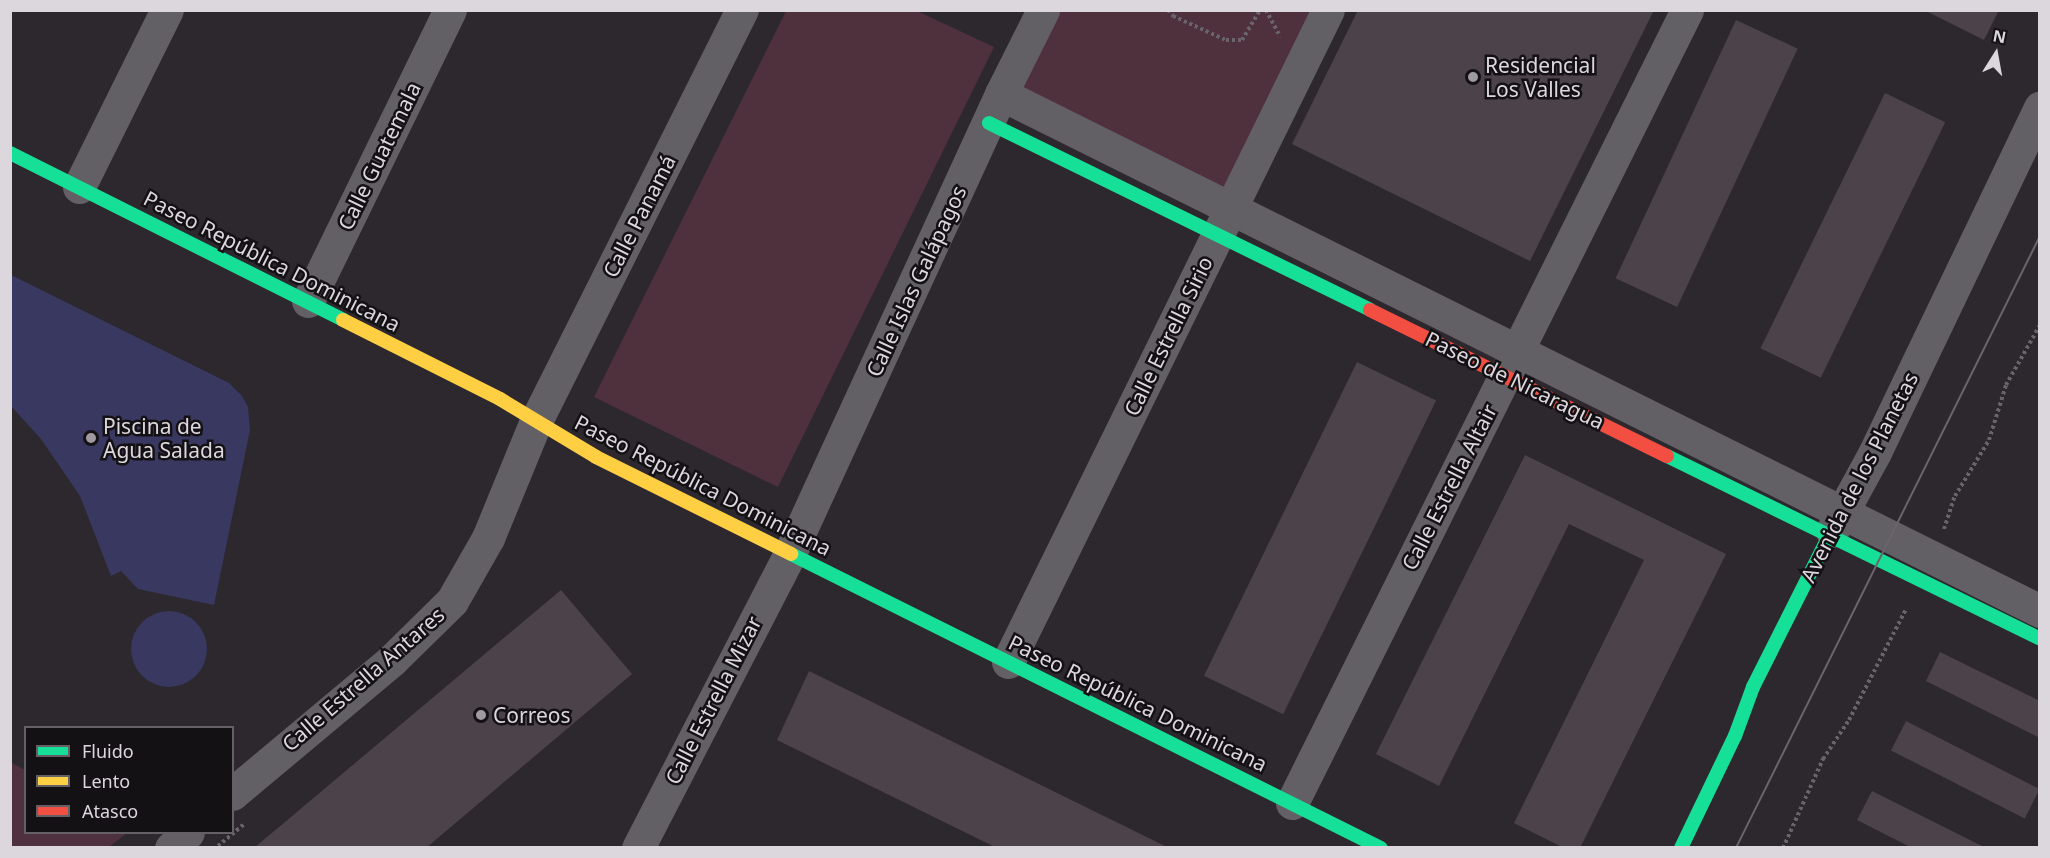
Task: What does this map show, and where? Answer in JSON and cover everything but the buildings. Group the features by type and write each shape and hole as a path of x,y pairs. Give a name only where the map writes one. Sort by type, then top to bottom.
{"street":[{"path":"79,187 167,10"},
{"name":"Calle Guatemala","path":"308,301 450,10"},
{"name":"Calle Panamá","path":"536,421 742,10"},
{"name":"Calle Islas Galápagos","path":"790,553 995,108 1043,10"},
{"name":"Calle Estrella Sirio","path":"1008,662 1328,10"},
{"name":"Calle Estrella Altair","path":"1292,803 1687,10"},
{"name":"Avenida de los Planetas","path":"1681,848 1735,736 1752,687 1836,525 2040,107"},
{"name":"Paseo de Nicaragua","path":"995,108 1928,570 2040,639"},
{"name":"Paseo República Dominicana","path":"10,153 308,301 536,421 596,457 1381,848"},
{"name":"Calle Estrella Antares","path":"234,792 392,660 452,602 488,538 536,421"},
{"name":"Calle Estrella Mizar","path":"638,848 790,553"},
{"name":"Paseo de Nicaragua","path":"1928,570 2040,611"},
{"path":"171,848 186,834"}],"path":[{"path":"1168,10 1173,16 1226,40 1242,40 1260,10"},
{"path":"1266,10 1283,40"},
{"path":"1783,848 1823,759 1850,720 1928,570 1955,496 1989,440 2006,385 2040,325"}],"shaded area":[{"path":"786,11 917,11 994,47 778,487 594,397"},
{"path":"1059,11 1325,11 1227,210 1014,103"},
{"path":"11,275 229,383 242,396 248,407 250,430 214,605 138,589 121,571 111,576 80,496 41,439 11,406"},
{"path":"177,611 190,617 201,628 207,641 205,664 190,681 177,687 161,687 148,681 133,664 131,641 137,628 154,613"},
{"path":"10,762 24,769 24,834 126,834 109,847 11,847"}],"tram line":[{"path":"1736,848 2040,236"}],"traffic: fast":[{"path":"989,123 1370,310"},
{"path":"10,153 343,320"},
{"path":"1667,456 2040,639"},
{"path":"1681,848 1735,736 1753,687 1829,536"},
{"path":"791,554 1381,848"}],"traffic: slow":[{"path":"343,320 500,399 596,457 791,554"}],"traffic: jam":[{"path":"1370,310 1667,456"}],"place":[{"name":"Residencial Los Valles","path":"1473,77"},
{"name":"Piscina de Agua Salada","path":"91,438"},
{"name":"Correos","path":"481,715"}]}
